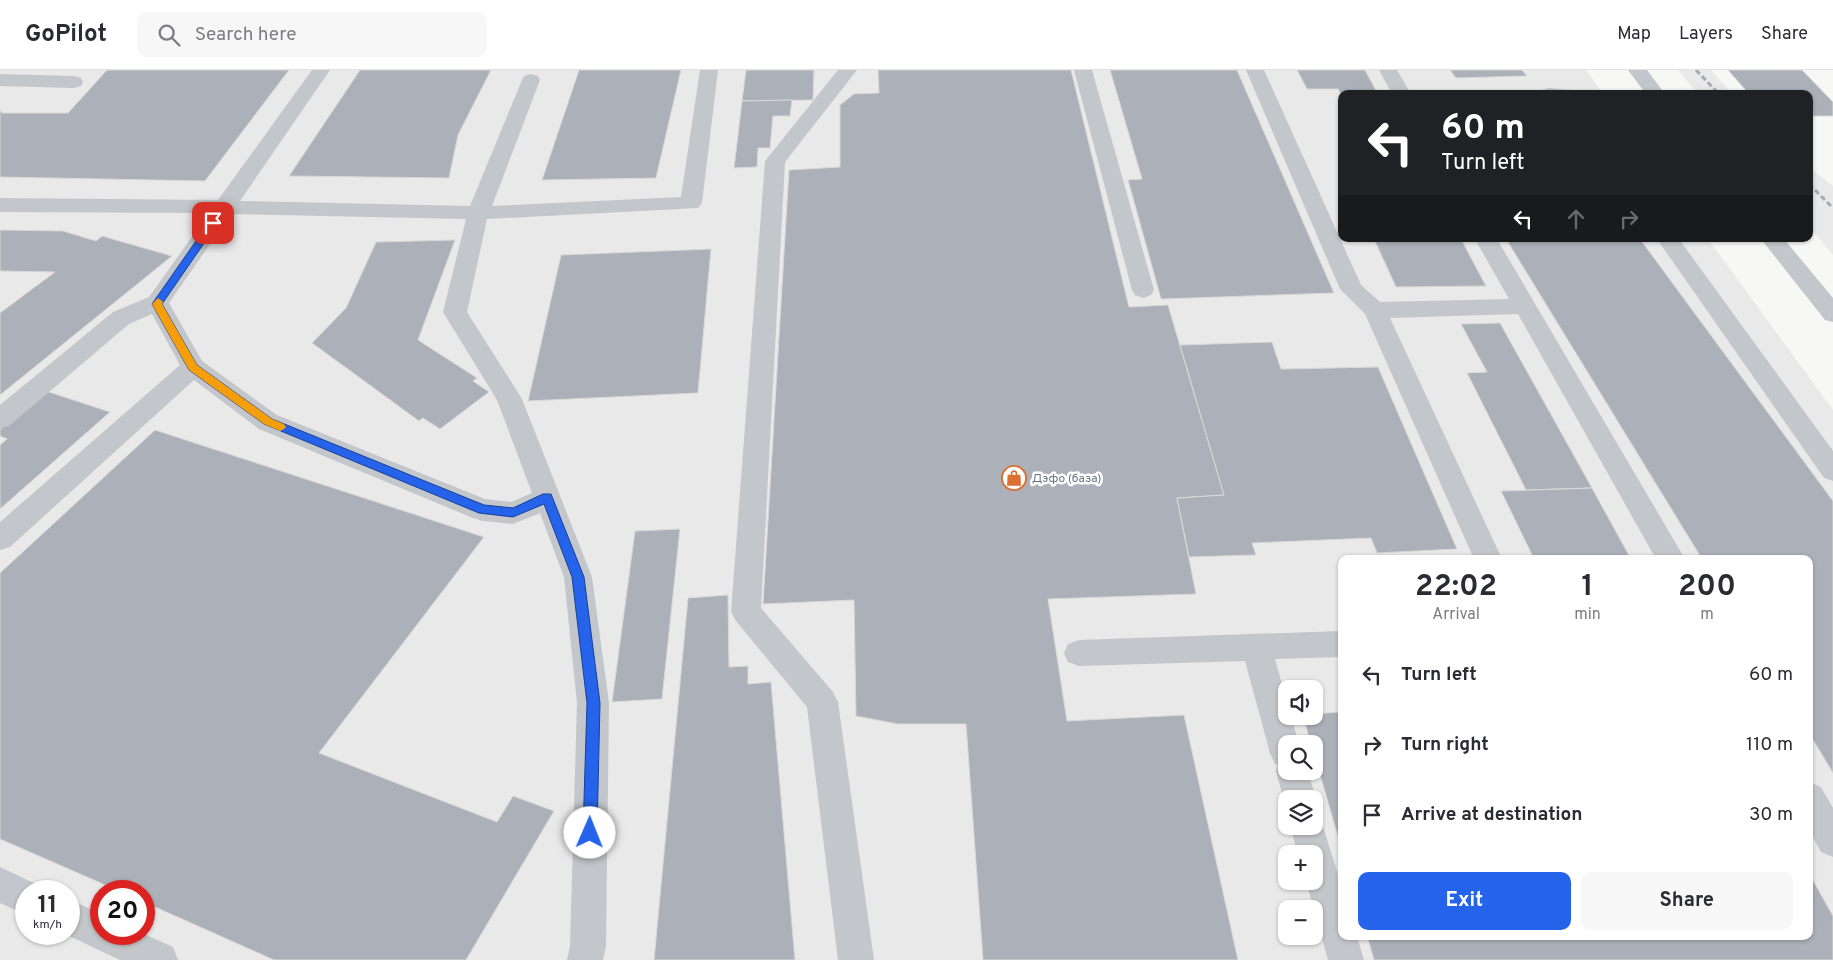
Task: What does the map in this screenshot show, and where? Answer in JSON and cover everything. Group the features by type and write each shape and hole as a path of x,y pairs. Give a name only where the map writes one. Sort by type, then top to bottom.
{"street":[{"path":"0,419 121,318 157,304 321,70"},
{"path":"0,205 225,207 478,213 691,203 709,70"},
{"path":"848,70 775,161 746,612 822,702 856,960"},
{"path":"1083,70 1143,290"},
{"path":"1255,70 1351,289 1375,310 1486,555"},
{"path":"1388,70 1400,90"},
{"path":"1637,70 1653,90"},
{"path":"0,80 74,82"},
{"path":"531,80 478,213 455,312 509,399 578,577 593,703 588,946 585,960"},
{"path":"1488,242 1669,555"},
{"path":"1670,242 1833,471"},
{"path":"1774,242 1833,314"},
{"path":"157,304 193,368 268,422 483,510 513,513 547,498"},
{"path":"1375,310 1524,306"},
{"path":"0,539 193,368"},
{"path":"1079,653 1338,644"},
{"path":"1256,647 1281,735"},
{"path":"1813,805 1833,840"},
{"path":"1310,835 1338,933"},
{"path":"0,884 15,892"},
{"path":"1340,940 1346,960"},
{"path":"128,945 160,960"}],"shaded area":[{"path":"0,70 1586,70 1600,90 1338,90 1338,242 1710,242 1833,410 1833,960 0,960"},
{"path":"1678,70 1711,70 1728,90 1695,90"},
{"path":"1813,170 1833,186 1833,255 1813,231"}],"building":[{"path":"107,70 289,70 205,181 0,177 0,110 2,113 68,113"},
{"path":"360,70 491,70 458,135 449,178 289,176"},
{"path":"579,70 681,70 656,178 542,180"},
{"path":"746,70 814,70 813,100 742,101"},
{"path":"878,70 1071,70 1129,307 1168,305 1224,495 1177,498 1196,594 1048,599 1067,721 1184,715 1238,960 983,960 966,724 898,724 856,716 854,600 763,604 789,170 840,167 840,105 854,94 879,93"},
{"path":"1110,70 1237,70 1334,293 1161,299 1128,180 1142,179"},
{"path":"1297,70 1365,70 1376,90 1339,90 1307,89"},
{"path":"1450,70 1522,70 1527,76 1456,78"},
{"path":"1728,70 1802,70 1833,102 1833,116 1813,116 1813,90 1746,90"},
{"path":"792,100 790,116 773,116 770,148 758,148 757,167 734,168 742,101"},
{"path":"0,230 63,231 96,241 102,236 172,256 0,395 0,313 55,272 0,271"},
{"path":"455,240 418,340 477,378 473,381 489,392 440,429 423,418 419,421 312,343 346,308 376,242"},
{"path":"1375,242 1463,242 1486,286 1396,287"},
{"path":"1508,242 1642,242 1833,501 1833,773 1813,740 1813,555 1700,555"},
{"path":"711,249 698,393 528,401 561,255"},
{"path":"1500,323 1592,488 1526,490 1467,373 1487,372 1461,324"},
{"path":"1272,342 1281,369 1378,367 1457,549 1377,553 1371,538 1252,543 1256,555 1189,557 1177,498 1224,495 1180,345"},
{"path":"46,391 110,412 0,509 0,445 7,439 0,436 0,429"},
{"path":"155,430 484,537 319,753 497,822 513,796 554,811 466,960 274,960 155,907 155,880 94,880 0,839 0,573"},
{"path":"1592,488 1629,555 1532,555 1501,491"},
{"path":"680,529 662,699 612,702 635,531"},
{"path":"728,595 729,667 748,666 748,684 771,682 795,960 654,960 688,598"},
{"path":"1338,712 1338,837 1322,780 1323,735 1308,735 1306,725 1323,725 1323,713"},
{"path":"1813,880 1833,916 1833,960 1374,960 1368,940 1813,940"}],"railway":[{"path":"1696,70 1715,90"},
{"path":"1813,188 1833,208"}],"slow traffic":[{"path":"158,302 157,304 193,368 268,422 280,427"}],"place":[{"name":"Дэфо (база)","path":"1014,478"}],"route":[{"path":"213,223 157,304 193,368 268,422 483,510 513,513 547,498 578,577 593,703 590,833"}]}
